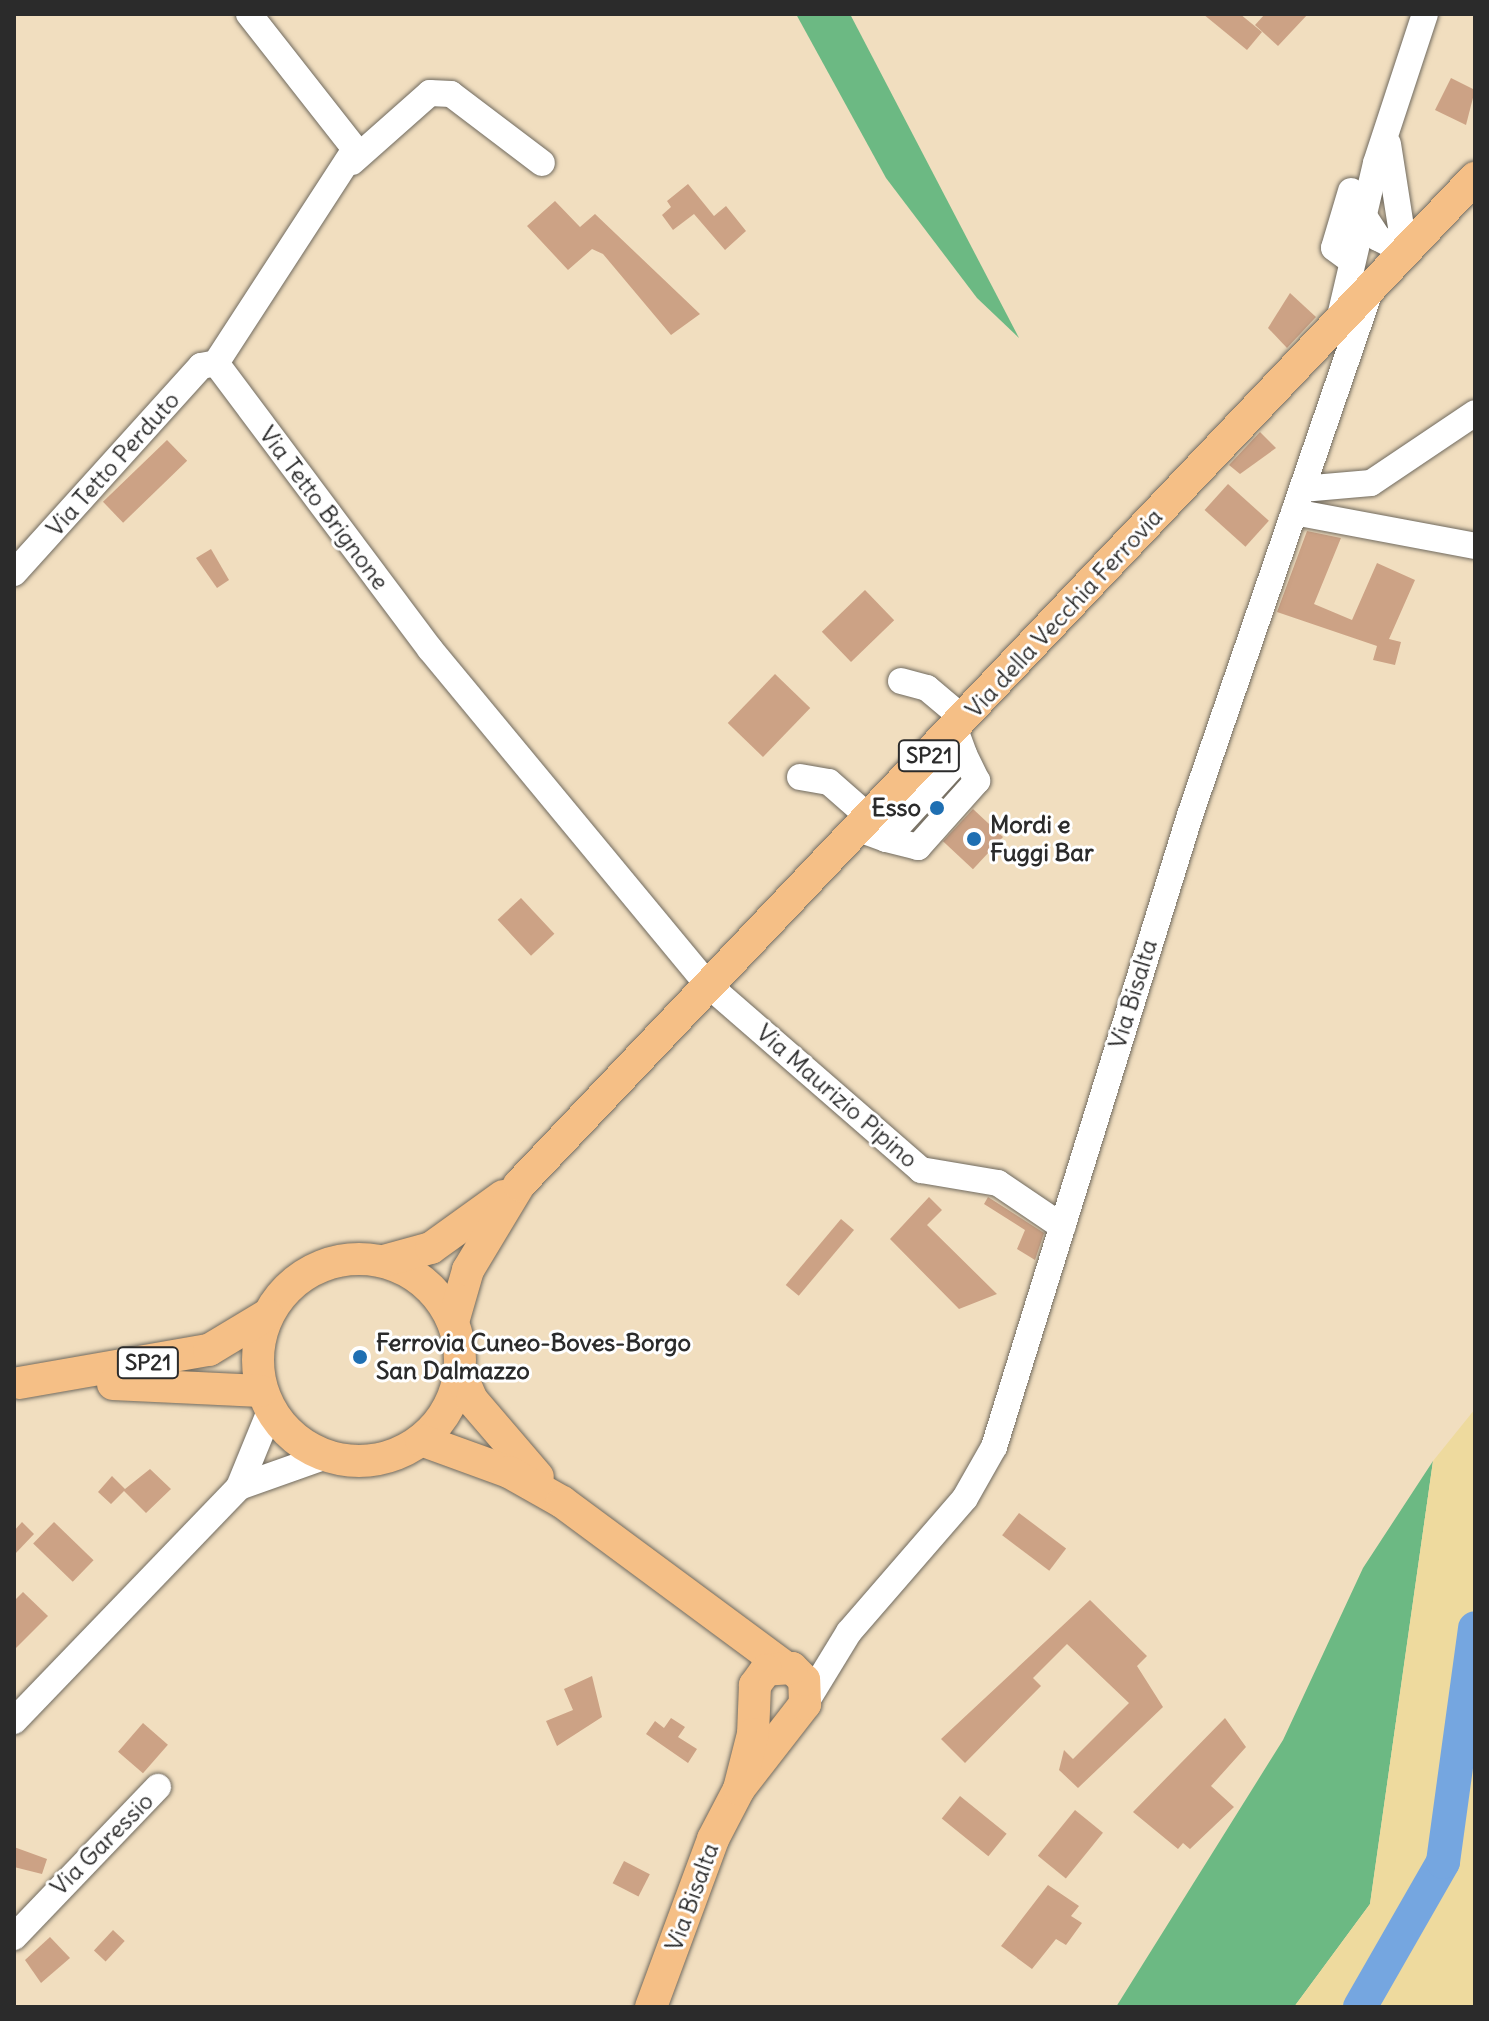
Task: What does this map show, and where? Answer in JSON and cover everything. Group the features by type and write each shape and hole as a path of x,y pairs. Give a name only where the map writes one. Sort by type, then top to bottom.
{"main road":[{"name":"Via della Vecchia Ferrovia","path":"384,1261 431,1248 519,1185 706,983 871,828 961,734 1350,324 1371,288 1464,189"},
{"name":"Via della Vecchia Ferrovia","path":"453,1322 468,1270 519,1185"},
{"path":"460,1372 440,1421 421,1440 376,1460 326,1456 304,1446 266,1401 258,1340 267,1315 287,1287 316,1267 349,1258 384,1261 437,1295 453,1322 460,1372 508,1447 562,1502"},
{"name":"SP21","path":"16,1383 209,1350 267,1315"},
{"name":"SP21","path":"16,1383 266,1401"},
{"path":"421,1440 509,1472 562,1502 724,1626 804,1680 799,1710 768,1716 755,1698 724,1626"},
{"name":"Via Bisalta","path":"739,1789 759,1677 788,1667"},
{"name":"Via Bisalta","path":"651,2007 713,1839 739,1789 799,1710"}],"street":[{"path":"249,14 351,137 352,162"},
{"name":"Via Bisalta","path":"799,1710 849,1632 965,1498 994,1447 1190,815 1298,501 1350,324 1352,261 1362,213 1425,14"},
{"path":"216,363 352,162 430,93 451,94 542,163"},
{"path":"1352,261 1334,248 1361,159 1387,132"},
{"name":"Via Bisalta","path":"1387,132 1393,195 1405,252"},
{"path":"1393,195 1429,210 1464,189"},
{"path":"1362,213 1378,238 1405,252"},
{"name":"Via Tetto Perduto","path":"14,573 201,366 216,363"},
{"name":"Via Tetto Brignone","path":"216,363 430,649 706,983"},
{"path":"1298,501 1371,483 1475,413"},
{"path":"1298,501 1475,546"},
{"path":"800,777 829,782 871,828 918,847 977,781 961,734 927,688 901,681"},
{"name":"Via Maurizio Pipino","path":"706,983 921,1170 998,1183 1063,1227"},
{"path":"14,1721 239,1487 266,1401"},
{"path":"239,1487 326,1456"},
{"name":"Via Bisalta","path":"788,1667 849,1632"},
{"name":"Via Garessio","path":"14,1937 158,1787"}],"green space":[{"path":"796,14 850,14 1019,338 977,298 886,178"},
{"path":"1433,1461 1370,1904 1294,2007 1116,2007 1283,1740 1363,1568"}],"sand":[{"path":"1475,1409 1475,2007 1294,2007 1370,1904 1433,1461"}],"building":[{"path":"1203,14 1240,14 1262,32 1247,50"},
{"path":"1265,14 1308,14 1278,46 1255,25"},
{"path":"1451,78 1475,90 1466,125 1435,110"},
{"path":"688,184 714,216 726,206 746,231 725,250 694,214 673,230 662,215 671,207 667,201"},
{"path":"555,201 580,227 595,214 700,314 671,335 603,254 592,249 568,270 527,226"},
{"path":"1290,293 1316,317 1287,348 1268,328"},
{"path":"1260,432 1276,448 1240,474 1229,465"},
{"path":"167,440 187,461 123,523 103,502"},
{"path":"1228,484 1269,521 1245,547 1205,510"},
{"path":"1307,531 1341,538 1314,604 1352,620 1377,563 1415,580 1389,639 1401,642 1395,665 1373,660 1377,646 1277,612"},
{"path":"211,549 229,580 217,588 196,558"},
{"path":"865,590 894,620 851,662 822,632"},
{"path":"775,674 810,708 763,757 728,723"},
{"path":"973,809 1003,837 973,869 943,841"},
{"path":"521,898 554,934 531,956 498,920"},
{"path":"929,1197 942,1210 927,1225 997,1294 959,1309 890,1239"},
{"path":"988,1197 1044,1233 1035,1260 1017,1249 1025,1230 984,1204"},
{"path":"841,1219 854,1230 799,1296 786,1285"},
{"path":"150,1469 171,1489 146,1513 124,1491 111,1504 98,1492 112,1476 125,1489"},
{"path":"1019,1513 1066,1549 1049,1571 1002,1535"},
{"path":"22,1522 34,1534 14,1555 14,1531"},
{"path":"54,1522 94,1560 73,1582 33,1544"},
{"path":"23,1592 48,1616 14,1650 14,1601"},
{"path":"1090,1600 1147,1656 1137,1666 1163,1707 1078,1788 1059,1770 1064,1750 1073,1759 1129,1703 1067,1644 1033,1678 1041,1686 965,1763 941,1739"},
{"path":"592,1676 602,1717 557,1746 546,1721 573,1710 564,1689"},
{"path":"671,1718 685,1727 678,1737 697,1749 688,1763 646,1734 655,1721 664,1728"},
{"path":"1225,1718 1246,1747 1211,1786 1234,1807 1190,1849 1183,1843 1178,1849 1133,1812"},
{"path":"143,1723 168,1745 143,1773 118,1752"},
{"path":"960,1796 1007,1834 988,1856 942,1819"},
{"path":"1075,1810 1103,1833 1066,1879 1038,1856"},
{"path":"14,1847 47,1859 42,1874 14,1867"},
{"path":"624,1861 650,1874 638,1896 613,1883"},
{"path":"1048,1885 1079,1906 1071,1916 1082,1923 1066,1945 1056,1939 1032,1969 1001,1946"},
{"path":"113,1930 125,1941 106,1961 94,1950"},
{"path":"50,1937 70,1958 41,1983 25,1960"}],"waterway":[{"path":"1360,2007 1443,1862 1475,1628"}],"place":[{"name":"Esso","path":"937,808"},
{"name":"Mordi e Fuggi Bar","path":"974,839"},
{"name":"Ferrovia Cuneo-Boves-Borgo San Dalmazzo","path":"360,1357"}]}
